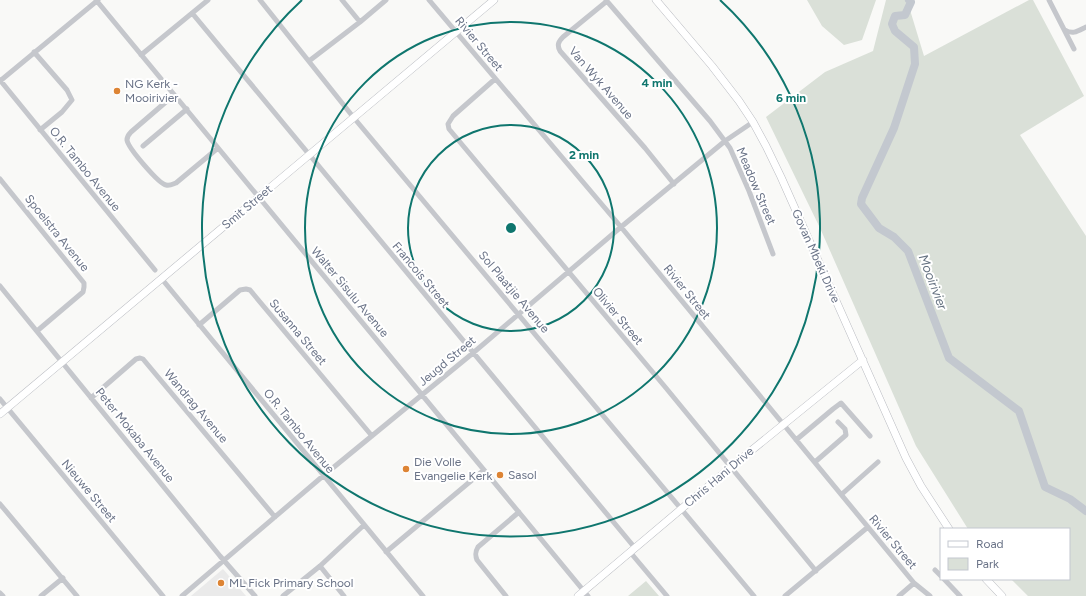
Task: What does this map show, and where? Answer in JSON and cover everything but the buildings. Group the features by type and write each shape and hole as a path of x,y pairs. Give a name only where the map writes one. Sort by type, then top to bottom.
{"street":[{"path":"0,80 97,0"},
{"name":"Walter Sisulu Avenue","path":"97,0 519,512 583,594"},
{"path":"142,55 208,0"},
{"name":"Sol Plaatjie Avenue","path":"260,0 354,118 682,508 754,596"},
{"path":"342,0 360,22"},
{"path":"309,61 386,0"},
{"name":"Rivier Street","path":"429,0 621,227 914,583 930,596"},
{"name":"Smit Street","path":"0,414 494,0"},
{"name":"Meadow Street","path":"606,0 710,121 733,153 773,254"},
{"name":"Van Wyk Avenue","path":"606,0 563,37 558,43 558,48 645,148 674,184"},
{"name":"Govan Mbeki Drive","path":"656,0 712,66 753,122 781,177 906,458 921,486 948,528"},
{"path":"1049,0 1074,49"},
{"name":"Francois Street","path":"192,13 473,353 632,550 667,596"},
{"path":"1063,28 1070,33 1074,33 1086,27"},
{"path":"34,52 67,90 72,100 71,103 40,130"},
{"name":"Olivier Street","path":"495,79 453,116 449,120 447,127 816,571"},
{"name":"O.R. Tambo Avenue","path":"0,80 155,270"},
{"path":"174,95 130,132 127,140 132,150 158,180 165,185 176,183 218,148"},
{"path":"143,146 187,109"},
{"name":"Jeugd Street","path":"182,596 323,476 473,353 621,227 725,141 753,122"},
{"name":"Spoelstra Avenue","path":"0,179 84,282 83,292 37,331"},
{"name":"O.R. Tambo Avenue","path":"161,278 423,596"},
{"name":"Peter Mokaba Avenue","path":"0,286 255,596"},
{"name":"Susanna Street","path":"199,325 240,290 250,290 372,436"},
{"name":"Wandrag Avenue","path":"91,398 136,359 143,359 275,517"},
{"name":"Chris Hani Drive","path":"583,594 632,550 731,467 863,360"},
{"name":"Nieuwe Street","path":"0,400 163,596"},
{"path":"796,440 841,403 870,436"},
{"path":"814,462 846,434 845,429 838,422"},
{"path":"842,494 878,462"},
{"path":"386,552 484,470"},
{"path":"0,504 77,596"},
{"path":"506,596 475,556 478,547 519,512"},
{"path":"283,596 320,566 364,525"},
{"path":"785,596 868,527"},
{"path":"320,566 344,596"},
{"path":"935,570 940,575"},
{"path":"41,596 63,578"},
{"path":"945,580 960,596"},
{"path":"987,580 1002,596"},
{"path":"899,596 914,583"},
{"path":"0,593 3,596"}],"shaded area":[{"name":"ML Fick Primary School","path":"223,569 246,596 191,596"}],"green space":[{"path":"807,0 876,0 862,40 844,45 822,26"},
{"path":"886,0 907,0 924,56 1029,0 1033,0 1084,96 1020,135 1086,236 1086,596 1028,596 1012,580 1070,580 1070,528 967,528 916,446 820,228 766,117 825,72 873,51"},
{"path":"646,581 659,596 628,596"}],"waterway":[{"name":"Mooirivier","path":"909,0 911,2 905,15 895,16 892,24 895,31 914,47 915,64 894,128 862,198 861,204 879,228 894,237 908,251 949,358 1019,411 1045,487 1070,499 1086,511"}],"place":[{"name":"NG Kerk - Mooirivier","path":"117,91"},
{"name":"Die Volle Evangelie Kerk","path":"406,469"},
{"name":"Sasol","path":"500,475"},
{"name":"ML Fick Primary School","path":"221,583"}]}
